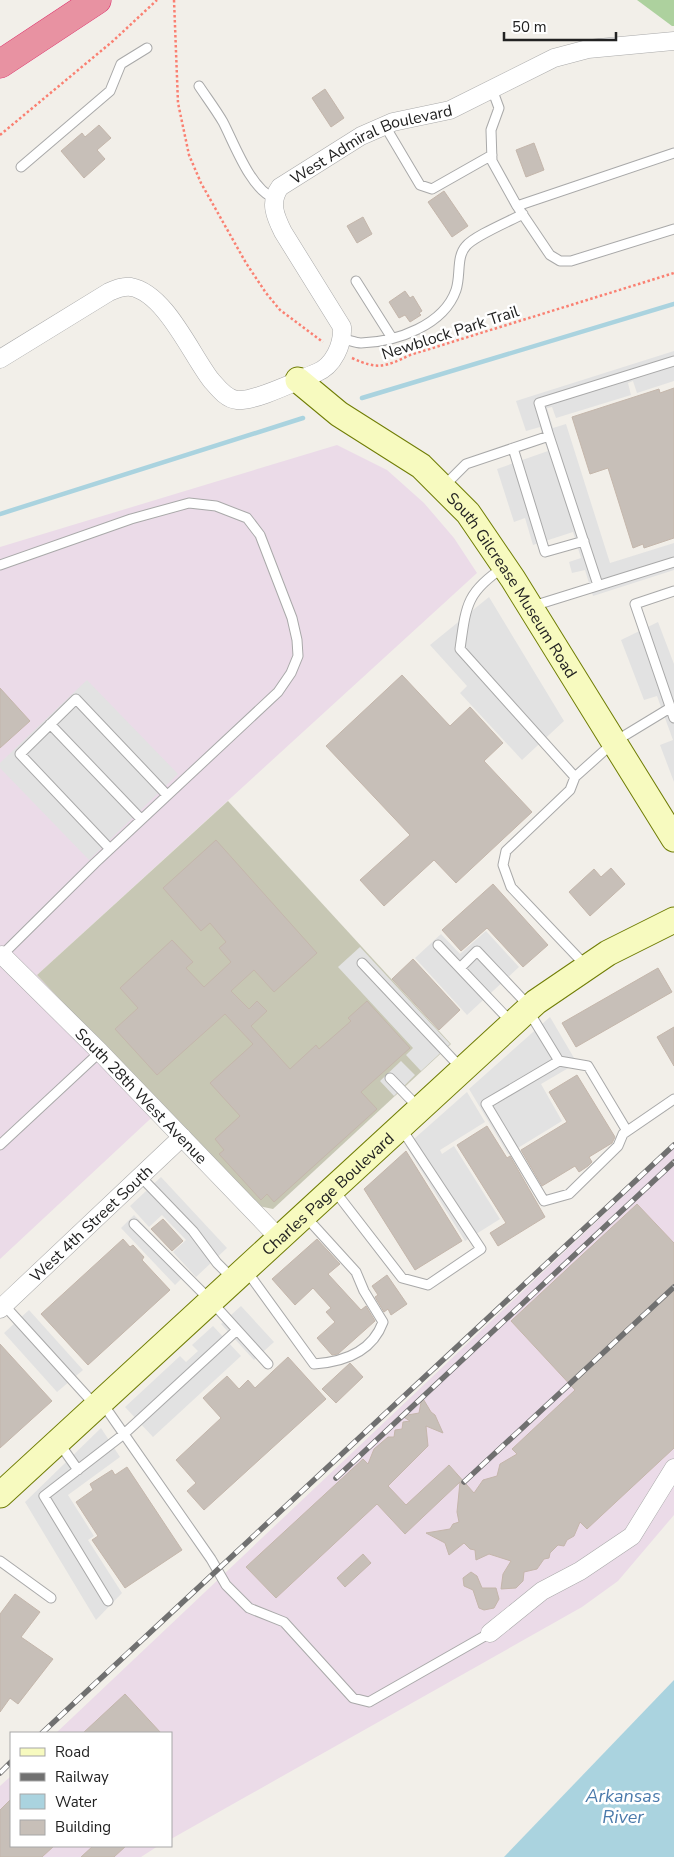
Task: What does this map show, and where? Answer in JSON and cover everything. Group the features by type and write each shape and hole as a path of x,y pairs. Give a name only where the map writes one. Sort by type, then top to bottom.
{"highway":[{"path":"0,64 96,0"}],"main road":[{"name":"South Gilcrease Museum Road","path":"298,380 339,414 407,455 444,486 468,513 530,607 674,839"},
{"name":"Charles Page Boulevard","path":"0,1495 523,1013 587,967 619,947 674,920"}],"street":[{"name":"West Admiral Boulevard","path":"340,345 342,326 283,232 276,217 274,198 280,187 304,170 351,142 385,126 414,116 444,112 531,68 572,53 616,46 674,41"},
{"path":"0,359 109,292 122,287 132,287 152,297 164,310 207,374 229,398 238,400 252,398 320,372 340,345"},
{"name":"South 28th West Avenue","path":"2,955 100,1052 278,1237"},
{"name":"West 4th Street South","path":"2,1307 182,1137"},
{"path":"490,1633 542,1591 580,1571 632,1536 674,1468"}],"lane":[{"path":"22,167 110,91 121,64 147,48"},
{"path":"199,86 222,120 245,167 266,195 274,198"},
{"path":"492,89 499,108 491,130 492,160 520,210 550,255 560,261 571,262 674,229"},
{"path":"385,126 420,185 432,189 492,155"},
{"path":"340,345 392,338 421,328 445,311 456,290 461,269 460,256 466,245 520,210 674,153"},
{"path":"356,281 392,338"},
{"path":"598,585 539,403 674,361"},
{"path":"444,486 466,464 549,436"},
{"path":"513,448 545,552 584,541"},
{"path":"0,565 131,519 189,503 216,506 247,518 260,535 292,618 298,640 298,656 291,673 278,692 141,819 2,955"},
{"path":"530,607 674,562"},
{"path":"504,566 482,582 465,610 460,649 575,777"},
{"path":"673,595 635,604 674,718"},
{"path":"110,849 20,754 76,699 167,795"},
{"path":"587,967 511,887 503,865 506,851 570,790 575,777 614,742 670,708"},
{"path":"50,724 141,819"},
{"path":"438,946 460,968 523,1013"},
{"path":"460,968 477,952 559,1061"},
{"path":"362,964 462,1069"},
{"path":"0,1145 100,1052"},
{"path":"627,1131 588,1066 559,1061 486,1104 544,1201 569,1194 618,1146 623,1134 674,1099"},
{"path":"390,1078 419,1108"},
{"path":"332,1188 402,1278 428,1285 481,1249 400,1126"},
{"path":"140,1176 193,1231 217,1263 239,1274 314,1364 343,1360 355,1355 378,1335 383,1322 364,1291 356,1272 304,1214"},
{"path":"134,1224 210,1300 268,1364"},
{"path":"2,1307 99,1403 124,1434 211,1559 226,1585 249,1608 284,1622 353,1698 369,1702 490,1633"},
{"path":"108,1601 44,1496 124,1434 237,1330"},
{"path":"58,1441 78,1470"},
{"path":"0,1560 51,1598"}],"path":[{"path":"0,135 119,36 157,0"},
{"name":"Newblock Park Trail","path":"174,0 178,103 189,156 201,183 246,263 266,293 295,322 340,345 368,366 384,367 410,355 674,272"}],"shaded area":[{"path":"674,351 674,381 637,393 633,381 628,383 631,395 556,418 552,407 547,408 553,428 566,424 610,563 674,543 674,570 593,596 585,570 572,573 569,562 581,558 573,532 533,545 525,518 514,522 497,469 548,451 540,427 526,431 516,401"},
{"path":"337,445 387,470 424,503 454,538 477,573 37,975 162,1108 0,1259 0,547"},
{"path":"489,597 564,721 522,760 460,693 467,686 430,645"},
{"path":"658,622 674,664 674,782 660,745 673,740 657,696 644,700 621,640"},
{"path":"87,680 178,774 89,860 0,768 0,763"},
{"path":"228,801 451,1044 273,1209 254,1205 37,975"},
{"path":"486,931 519,967 467,1015 415,958 441,934 460,954"},
{"path":"360,947 450,1044 421,1071 406,1055 413,1048 338,967"},
{"path":"550,1017 577,1063 541,1084 562,1121 508,1154 469,1089"},
{"path":"401,1061 415,1075 394,1096 380,1081"},
{"path":"467,1092 485,1122 440,1150 442,1154 454,1146 500,1219 465,1241 406,1146"},
{"path":"674,1148 674,1515 618,1581 582,1607 172,1838 172,1732 57,1732"},
{"path":"161,1177 227,1248 196,1277 173,1252 186,1240 162,1215 149,1227 130,1206"},
{"path":"134,1215 188,1272 175,1285 121,1228"},
{"path":"241,1306 274,1342 254,1360 221,1324"},
{"path":"29,1310 83,1370 57,1392 4,1333"},
{"path":"213,1326 241,1356 153,1437 125,1407 180,1356 186,1362 198,1351 192,1345"},
{"path":"101,1428 120,1457 68,1495 94,1536 88,1540 122,1593 96,1620 25,1502"},
{"path":"10,1777 10,1847 156,1847 141,1857 0,1857 0,1786"}],"green space":[{"path":"637,0 674,0 674,26 672,26"}],"water":[{"name":"Arkansas River","path":"674,1680 674,1857 504,1857"}],"building":[{"path":"325,89 344,118 331,127 312,98"},
{"path":"99,125 111,138 97,150 105,159 84,178 61,151 82,133 85,137"},
{"path":"534,143 544,170 526,177 516,150"},
{"path":"444,191 468,226 452,237 428,202"},
{"path":"363,217 372,234 357,243 347,226"},
{"path":"405,291 410,298 413,296 422,311 419,313 421,315 410,322 405,315 399,318 389,302"},
{"path":"674,388 674,538 644,548 643,544 633,548 608,468 590,474 572,417 659,389 660,393"},
{"path":"402,675 450,726 470,707 503,743 484,761 532,812 456,883 434,860 384,906 360,880 410,835 326,746"},
{"path":"0,688 30,721 0,748"},
{"path":"216,840 317,953 274,992 254,970 231,991 249,1009 257,1001 267,1011 251,1026 290,1069 316,1045 319,1049 351,1021 348,1018 367,1001 410,1048 361,1092 377,1109 274,1202 267,1194 261,1200 219,1154 224,1150 215,1139 240,1116 210,1083 253,1044 225,1014 157,1075 115,1029 138,1008 120,988 172,940 193,962 186,968 204,987 231,962 219,948 226,942 210,923 201,931 163,888"},
{"path":"611,868 625,884 590,916 569,892 594,869 601,877"},
{"path":"493,884 548,945 523,967 487,928 461,951 442,930"},
{"path":"413,959 460,1010 439,1030 392,979"},
{"path":"658,968 672,992 576,1047 562,1023"},
{"path":"674,1027 674,1066 657,1037"},
{"path":"577,1075 615,1137 612,1143 589,1157 592,1162 588,1166 579,1172 575,1166 542,1186 521,1150 567,1122 549,1092"},
{"path":"487,1126 507,1158 510,1156 545,1217 498,1246 490,1233 506,1223 457,1145"},
{"path":"406,1151 462,1241 415,1270 364,1189"},
{"path":"637,1204 674,1243 674,1448 587,1529 580,1522 574,1536 567,1540 564,1546 558,1545 550,1553 549,1558 544,1559 537,1569 524,1572 523,1581 516,1588 501,1589 503,1574 511,1561 489,1554 476,1560 475,1550 470,1549 464,1543 449,1555 445,1543 426,1533 450,1529 453,1524 459,1522 457,1512 460,1482 405,1534 377,1504 276,1598 246,1567 363,1459 368,1464 374,1449 388,1437 394,1437 395,1430 402,1429 403,1422 410,1421 402,1416 419,1413 422,1397 435,1415 443,1433 426,1426 428,1446 388,1486 406,1505 449,1465 474,1493 483,1480 497,1476 500,1464 517,1454 512,1449 575,1390 511,1321"},
{"path":"163,1219 183,1241 172,1251 151,1229"},
{"path":"123,1239 130,1247 133,1245 144,1257 142,1260 170,1290 88,1365 41,1314"},
{"path":"317,1239 340,1264 328,1274 361,1310 366,1306 375,1321 338,1354 332,1355 317,1338 335,1322 326,1312 331,1308 313,1288 295,1305 272,1279"},
{"path":"387,1275 407,1304 391,1315 388,1309 384,1312 375,1297 378,1295 372,1286"},
{"path":"0,1344 52,1401 0,1448"},
{"path":"288,1357 326,1399 204,1510 187,1491 196,1483 176,1460 221,1418 203,1398 227,1376 239,1389 248,1380 255,1388"},
{"path":"350,1363 363,1377 336,1403 322,1389"},
{"path":"127,1467 182,1550 125,1588 92,1540 98,1536 76,1502 93,1490 90,1484 112,1470 115,1475"},
{"path":"363,1554 371,1563 345,1587 337,1578"},
{"path":"471,1572 477,1576 482,1588 496,1588 499,1599 494,1608 484,1610 479,1608 473,1590 464,1586 463,1578"},
{"path":"15,1594 40,1612 21,1637 53,1659 18,1704 10,1698 0,1712 0,1614"},
{"path":"125,1694 160,1732 84,1732"},
{"path":"10,1800 10,1847 53,1847 42,1857 0,1857 0,1810"},
{"path":"92,1847 125,1847 114,1857 81,1857"}],"waterway":[{"path":"362,398 674,304"},
{"path":"0,514 303,418"}],"railway":[{"path":"43,1732 674,1145"},
{"path":"336,1478 674,1162"},
{"path":"464,1482 674,1287"},
{"path":"0,1773 10,1763"}]}
